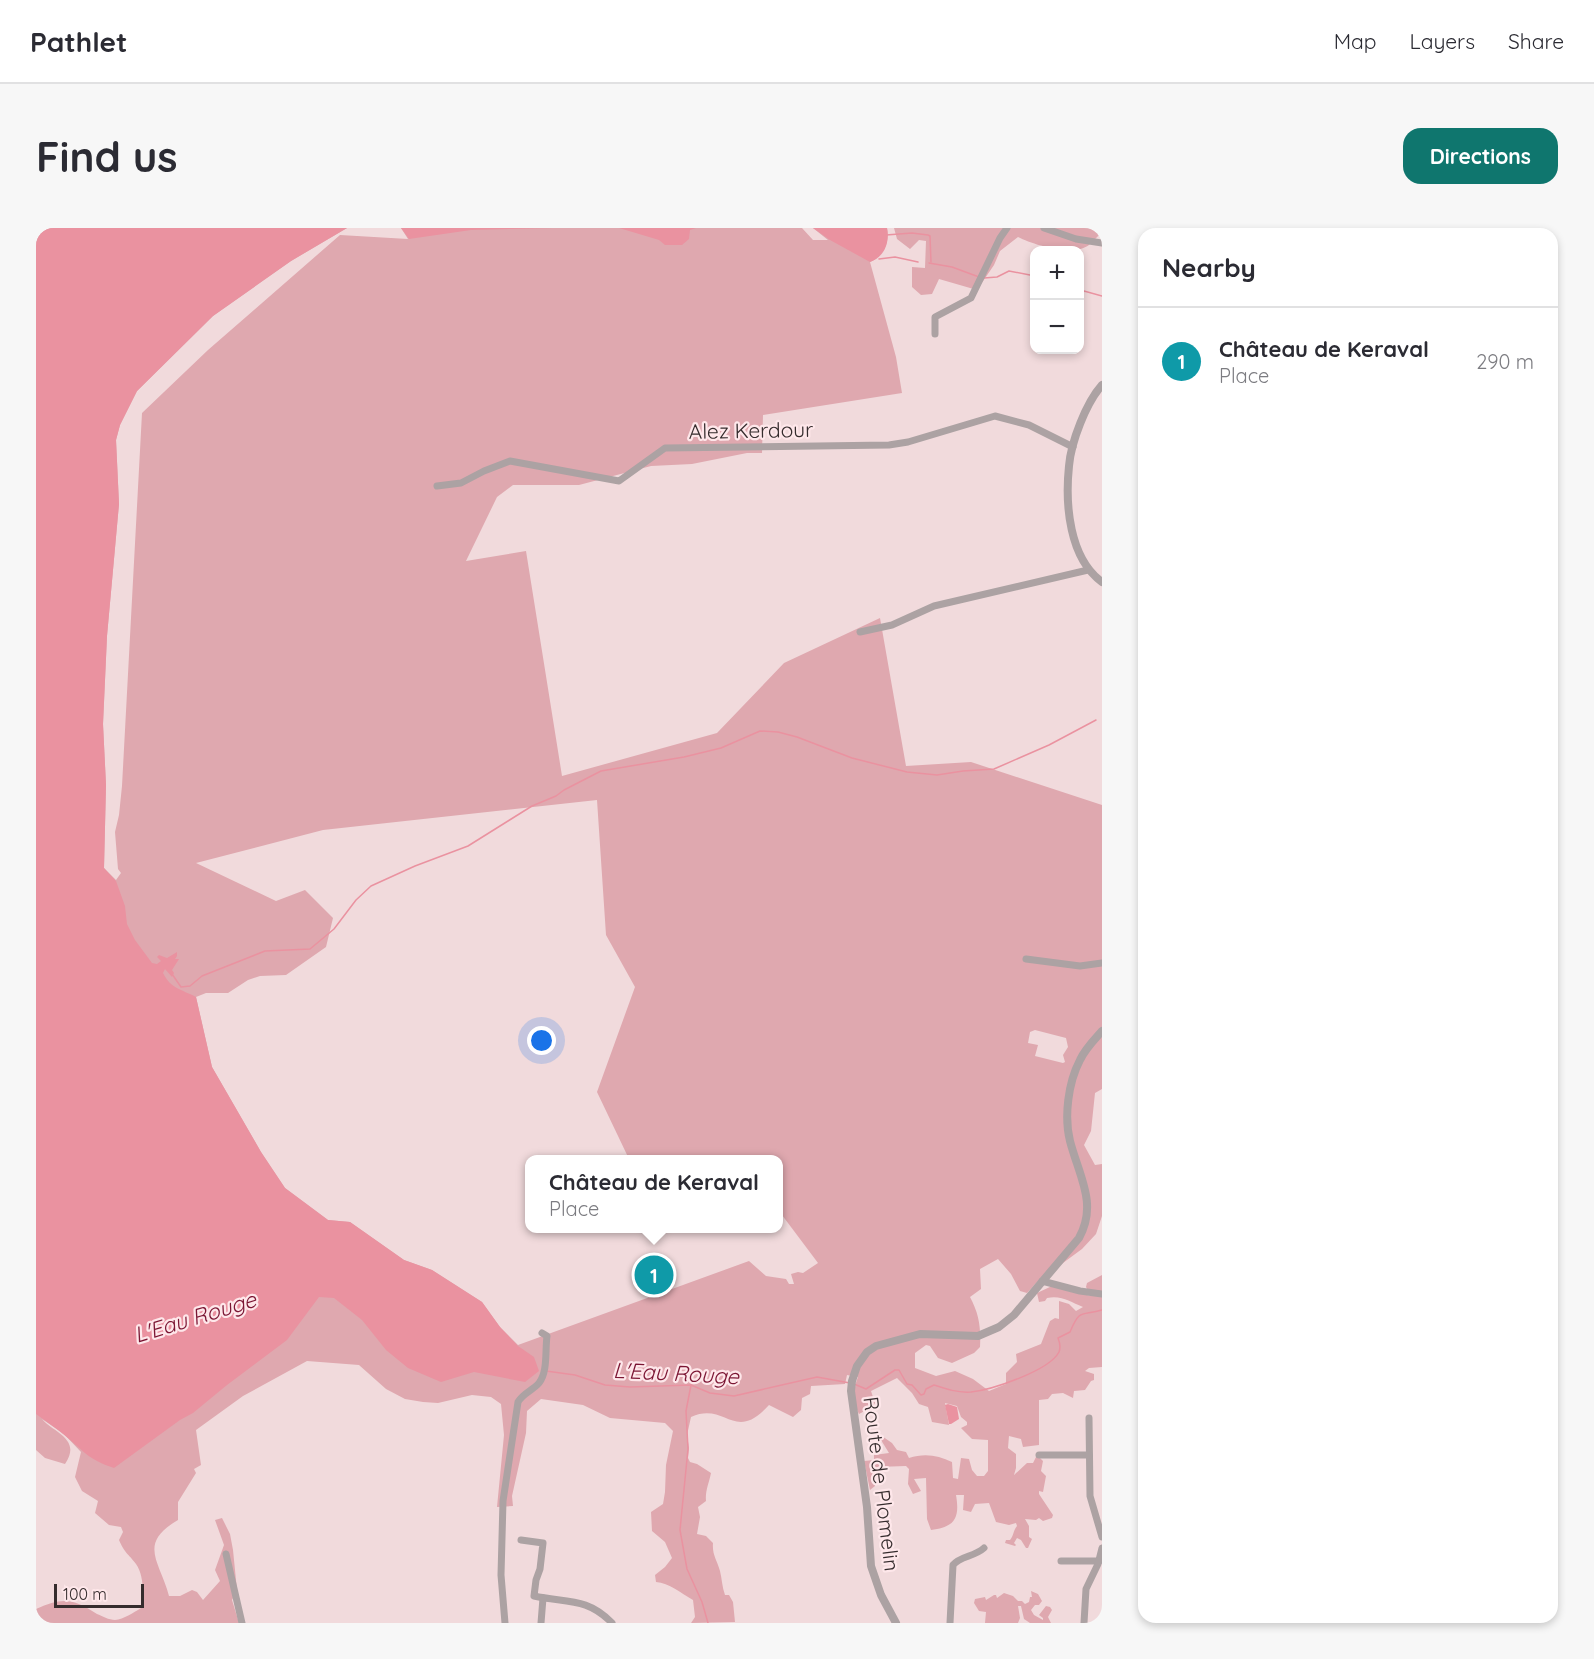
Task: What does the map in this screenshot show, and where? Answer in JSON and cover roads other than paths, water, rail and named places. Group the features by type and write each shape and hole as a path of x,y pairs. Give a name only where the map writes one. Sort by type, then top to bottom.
{"street":[{"path":"935,334 935,317 968,301 1007,228"},
{"path":"1044,228 1076,239 1102,243"},
{"path":"1102,385 1086,412 1073,447 1069,466 1069,503 1075,542 1088,570 1102,582"},
{"name":"Alez Kerdour","path":"437,486 461,483 483,471 510,461 619,481 665,448 889,445 909,442 995,416 1029,425 1073,447"},
{"path":"860,632 892,624 934,606 1088,570"},
{"path":"1026,959 1080,966 1102,963"},
{"path":"1102,1031 1079,1061 1069,1103 1068,1130 1087,1198 1086,1225 1072,1248 1042,1281 1080,1292 1102,1294"},
{"name":"Route de Plomelin","path":"896,1623 881,1595 871,1566 867,1507 852,1383 861,1359 871,1349 881,1344 924,1333 973,1336 995,1329 1014,1315 1042,1281"},
{"path":"505,1623 501,1583 501,1537 509,1461 518,1402 525,1393 538,1384 543,1375 547,1336 542,1333"},
{"path":"1089,1418 1089,1496 1102,1537"},
{"path":"1039,1455 1089,1455"},
{"path":"521,1540 543,1542 534,1596"},
{"path":"949,1623 953,1565 984,1548"},
{"path":"226,1554 242,1623"},
{"path":"1061,1561 1101,1555"},
{"path":"1084,1623 1086,1589 1101,1555"},
{"path":"524,1595 585,1604 599,1611 612,1623"},
{"path":"541,1623 543,1598"}],"water":[{"path":"36,228 347,228 291,261 213,316 137,391 120,425 116,440 119,504 107,636 103,724 106,785 104,868 116,881 125,906 127,924 135,940 152,963 157,964 161,961 157,957 159,955 167,958 177,952 175,959 179,959 172,970 174,973 172,977 165,969 163,973 173,986 196,997 212,1067 261,1152 285,1188 328,1220 350,1222 404,1260 432,1270 482,1302 500,1327 518,1346 534,1357 539,1371 525,1382 474,1372 441,1382 408,1368 386,1350 362,1320 334,1298 319,1297 287,1340 193,1413 114,1468 92,1458 36,1414"},
{"path":"401,228 553,228 471,230 409,239"},
{"path":"619,228 696,228 690,230 689,239 682,245 665,245 659,240"},
{"path":"813,228 887,228 888,239 879,257 870,262"},
{"path":"945,1405 957,1407 959,1419 951,1424 949,1424"}],"waterway":[{"path":"886,235 912,233 930,236 931,262"},
{"path":"879,259 895,257 918,262"},
{"path":"929,263 952,267 979,277"},
{"path":"984,278 997,277 1009,271 1030,275"},
{"path":"1084,291 1102,296"},
{"path":"172,974 181,987 190,986 202,976 265,951 310,949 334,929 356,900 371,886 468,846 532,806 556,796 601,771 684,757 721,748 760,731 778,732 797,737 852,758 907,772 937,775 994,769 1049,745 1096,720"},
{"name":"L'Eau Rouge","path":"854,1384 866,1389 895,1370 899,1370 907,1384 912,1385 921,1395 934,1385 966,1392 992,1388 1044,1366 1059,1352 1058,1338 1070,1332 1079,1316 1102,1310"},
{"name":"L'Eau Rouge","path":"546,1371 575,1375 605,1385 630,1387 691,1385 710,1393 734,1396 817,1377 850,1383"},
{"path":"691,1385 686,1411 688,1449 680,1530 687,1569 702,1602 708,1623"}],"place":[{"name":"Château de Keraval","path":"654,1275"}]}
